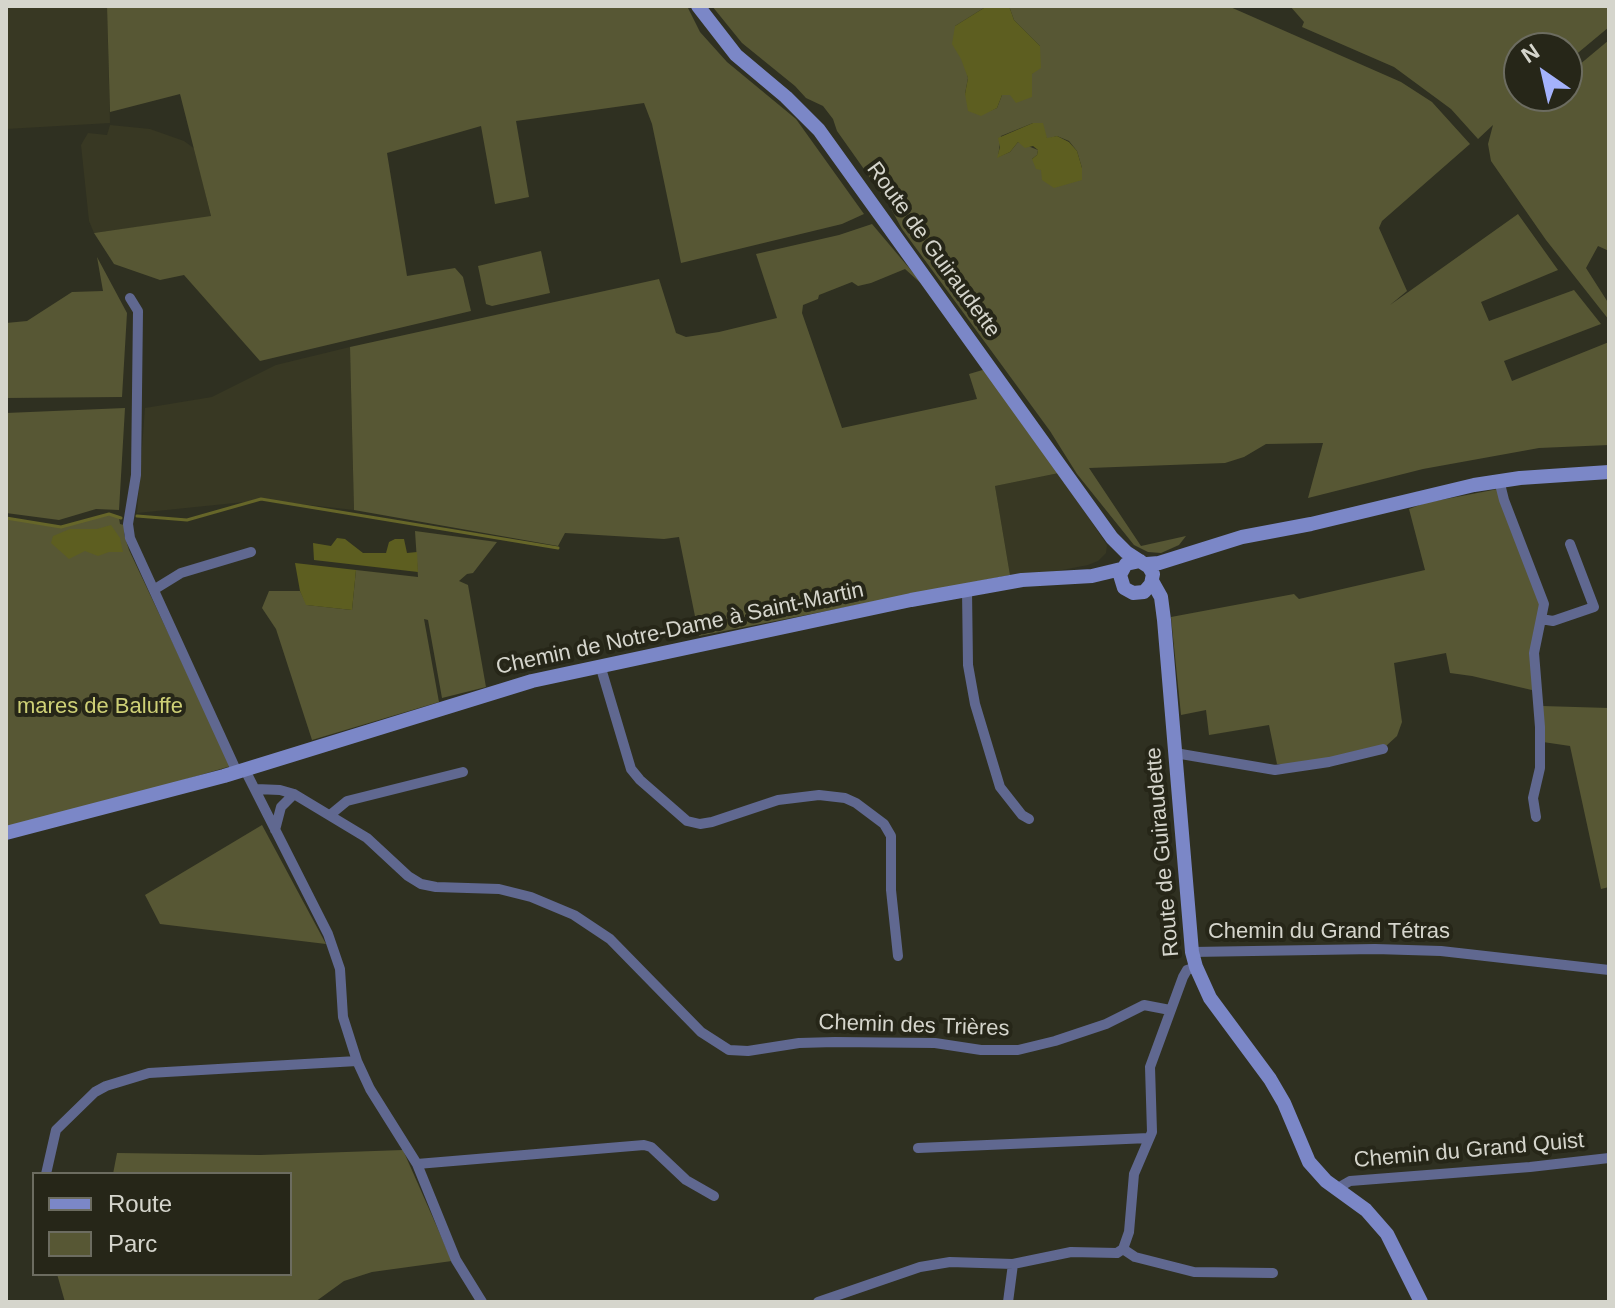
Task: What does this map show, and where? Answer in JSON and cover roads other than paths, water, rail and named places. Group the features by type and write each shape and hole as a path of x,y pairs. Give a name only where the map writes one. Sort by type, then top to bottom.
{"street":[{"name":"Route de Guiraudette","path":"698,6 736,55 803,113 833,148 1112,538 1147,575 1155,599 1163,611 1194,959 1210,998 1284,1103 1309,1162 1336,1189 1366,1210 1387,1234 1421,1302"},
{"path":"130,298 138,311 136,475 128,524 130,538 155,589 177,646 241,771 256,789 328,934 340,969 343,1017 357,1061 370,1089 417,1164 456,1260 482,1302"},
{"path":"1121,573 1130,592 1159,563 1242,537 1499,480 1609,472"},
{"path":"1499,480 1544,604 1534,653 1540,727 1540,768 1533,792 1536,817"},
{"name":"Route de Guiraudette","path":"1112,538 1121,573"},
{"path":"1541,619 1553,621 1594,607 1570,544"},
{"path":"155,589 181,573 251,552"},
{"name":"Chemin de Notre-Dame à Saint-Martin","path":"6,833 241,771 532,681 600,665 1022,580 1121,573 1129,562 1147,575"},
{"path":"967,590 968,665 975,704 1000,787 1022,815 1029,819"},
{"path":"600,665 631,769 687,821 700,824 712,822 778,800 819,795 845,798 884,824 891,836 891,890 898,956"},
{"path":"1175,753 1275,770 1329,762 1383,749"},
{"path":"330,815 347,801 463,772"},
{"name":"Chemin des Trières","path":"256,789 294,794 367,838 421,884 499,889 531,897 587,922 610,939 701,1032 729,1050 748,1051 827,1042 935,1043 981,1050 1018,1050 1106,1024 1144,1005 1170,1010"},
{"path":"275,830 281,807 294,794"},
{"name":"Chemin du Grand Tétras","path":"1194,959 1387,949 1462,953 1609,970"},
{"path":"818,1302 920,1267 950,1262 1013,1264 1071,1252 1117,1253 1123,1249 1129,1232 1134,1174 1152,1132 1150,1067 1183,977 1194,959"},
{"path":"46,1172 53,1136 58,1128 95,1092 106,1086 149,1073 357,1061"},
{"path":"918,1148 1149,1138"},
{"path":"417,1164 644,1145 651,1147 686,1180 714,1196"},
{"name":"Chemin du Grand Quist","path":"1336,1189 1350,1181 1609,1158"},
{"path":"1123,1249 1135,1257 1194,1272 1273,1273"},
{"path":"1008,1302 1013,1264"}],"waterway":[{"path":"137,516 187,520 261,499 558,548"},
{"path":"6,518 61,527 109,514 121,518"}],"park label":[{"name":"mares de Baluffe","path":"100,707"}]}
